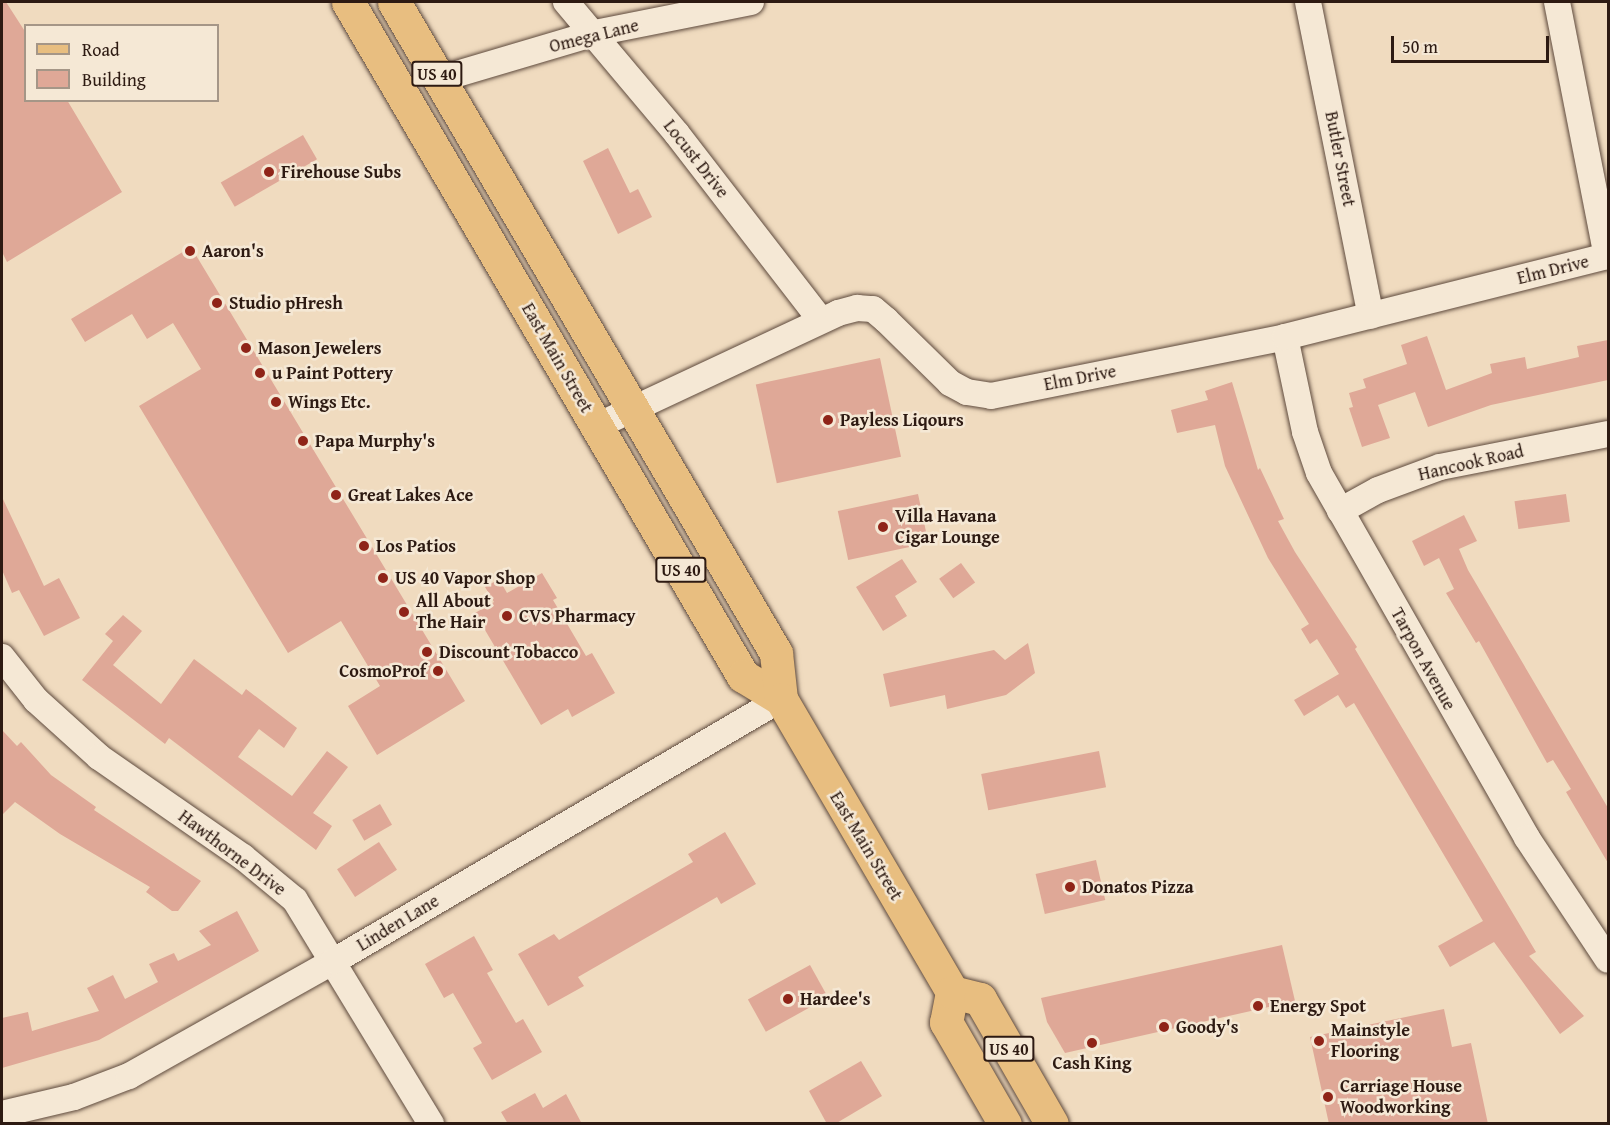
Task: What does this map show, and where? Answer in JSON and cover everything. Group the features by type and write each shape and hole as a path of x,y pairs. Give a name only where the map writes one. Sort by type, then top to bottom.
{"main road":[{"name":"East Main Street","path":"348,2 742,676 781,699"},
{"name":"East Main Street","path":"394,2 776,653 781,699 952,992"},
{"name":"US 40","path":"1005,1124 946,1022 952,992 980,999 1052,1124"}],"street":[{"name":"Locust Drive","path":"566,2 595,33 821,320"},
{"name":"Omega Lane","path":"440,79 595,33 751,2"},
{"name":"Butler Street","path":"1308,2 1371,316"},
{"path":"1557,2 1608,256"},
{"name":"Elm Drive","path":"597,426 821,320 857,308 873,309 950,383 967,392 991,396 1285,337 1608,256"},
{"name":"Tarpon Avenue","path":"1285,337 1312,455 1340,511 1527,838 1608,960"},
{"name":"Hancook Road","path":"1340,511 1378,490 1440,467 1608,434"},
{"name":"Hawthorne Drive","path":"2,657 36,700 99,757 243,857 295,900 431,1124"},
{"name":"Linden Lane","path":"2,1114 74,1097 129,1076 334,961 781,699"}],"building":[{"path":"2,2 6,2 24,30 24,102 68,102 122,192 7,262 2,252"},
{"name":"Firehouse Subs","path":"303,135 317,159 235,207 221,183"},
{"path":"608,148 630,193 638,189 652,217 618,234 583,161"},
{"path":"191,247 465,701 377,755 348,706 380,686 341,621 288,653 139,406 201,369 173,323 147,339 132,314 85,342 71,319"},
{"path":"1427,336 1446,390 1492,373 1490,364 1525,357 1527,369 1579,357 1577,346 1608,340 1608,380 1491,405 1428,427 1415,392 1378,405 1390,438 1362,447 1349,408 1353,407 1349,393 1366,388 1363,379 1407,364 1401,345"},
{"name":"Payless Liqours","path":"880,358 901,457 777,483 756,384"},
{"path":"1232,382 1258,470 1260,468 1284,519 1278,521 1295,552 1357,647 1355,649 1536,952 1529,956 1584,1016 1560,1034 1494,942 1450,967 1438,946 1483,921 1354,703 1346,708 1338,695 1304,716 1294,700 1339,674 1317,639 1310,644 1301,629 1309,624 1268,558 1225,466 1215,425 1177,433 1171,410 1208,400 1205,391"},
{"name":"Villa Havana Cigar Lounge","path":"918,494 928,543 848,560 838,511"},
{"path":"1566,494 1570,522 1518,529 1515,501"},
{"path":"2,497 44,586 59,578 80,618 44,636 19,590 12,593 2,570"},
{"path":"1464,515 1477,541 1459,549 1468,570 1608,808 1608,863 1566,792 1571,789 1553,760 1547,763 1479,641 1476,643 1446,593 1454,589 1439,558 1424,566 1412,541"},
{"path":"902,559 917,582 895,596 907,616 883,631 856,587"},
{"path":"961,563 975,582 953,598 939,579"},
{"name":"CVS Pharmacy","path":"542,573 557,598 553,600 586,656 592,653 615,693 572,717 568,709 541,725 475,613 494,602 485,587 499,579 507,593"},
{"path":"123,615 142,631 113,665 161,704 194,659 242,695 246,689 297,728 284,748 259,729 238,757 292,796 327,751 348,767 313,813 332,826 316,850 169,738 165,744 82,680 113,641 105,634"},
{"path":"1028,643 1035,673 1006,695 947,709 945,695 890,707 883,674 994,650 1005,660"},
{"path":"2,730 17,746 21,742 51,775 96,807 94,810 201,881 178,911 172,911 146,892 150,887 60,834 15,802 2,815"},
{"path":"1099,751 1106,787 988,810 981,774"},
{"path":"380,804 392,825 364,841 352,820"},
{"path":"725,832 756,884 721,904 717,897 578,977 584,986 548,1006 518,954 554,934 559,940 693,862 688,854"},
{"path":"379,842 397,870 355,897 337,869"},
{"name":"Donatos Pizza","path":"1096,860 1105,900 1045,914 1036,874"},
{"path":"237,911 259,951 99,1040 2,1068 2,1018 28,1012 32,1031 99,1011 87,988 113,975 125,999 158,982 149,964 174,953 178,961 211,945 199,931"},
{"path":"474,936 493,970 487,973 516,1023 523,1019 542,1052 492,1080 473,1048 482,1043 453,993 444,998 425,964"},
{"path":"1282,945 1295,1001 1065,1053 1047,1022 1041,998"},
{"name":"Hardee's","path":"810,965 828,997 766,1032 748,999"},
{"path":"1444,1009 1452,1047 1471,1043 1488,1124 1329,1124 1310,1037"},
{"path":"861,1061 882,1096 835,1124 827,1124 809,1091"},
{"path":"535,1093 543,1108 566,1094 582,1124 508,1124 501,1112"}],"place":[{"name":"Firehouse Subs","path":"269,172"},
{"name":"Aaron's","path":"190,251"},
{"name":"Studio pHresh","path":"217,303"},
{"name":"Mason Jewelers","path":"246,348"},
{"name":"u Paint Pottery","path":"260,373"},
{"name":"Wings Etc.","path":"276,402"},
{"name":"Payless Liqours","path":"828,420"},
{"name":"Papa Murphy's","path":"303,441"},
{"name":"Great Lakes Ace","path":"336,495"},
{"name":"Villa Havana Cigar Lounge","path":"883,527"},
{"name":"Los Patios","path":"364,546"},
{"name":"US 40 Vapor Shop","path":"383,578"},
{"name":"All About The Hair","path":"404,612"},
{"name":"CVS Pharmacy","path":"507,616"},
{"name":"Discount Tobacco","path":"427,652"},
{"name":"CosmoProf","path":"438,671"},
{"name":"Donatos Pizza","path":"1070,887"},
{"name":"Hardee's","path":"788,999"},
{"name":"Energy Spot","path":"1258,1006"},
{"name":"Goody's","path":"1164,1027"},
{"name":"Mainstyle Flooring","path":"1319,1041"},
{"name":"Cash King","path":"1092,1043"},
{"name":"Carriage House Woodworking","path":"1328,1097"}]}
